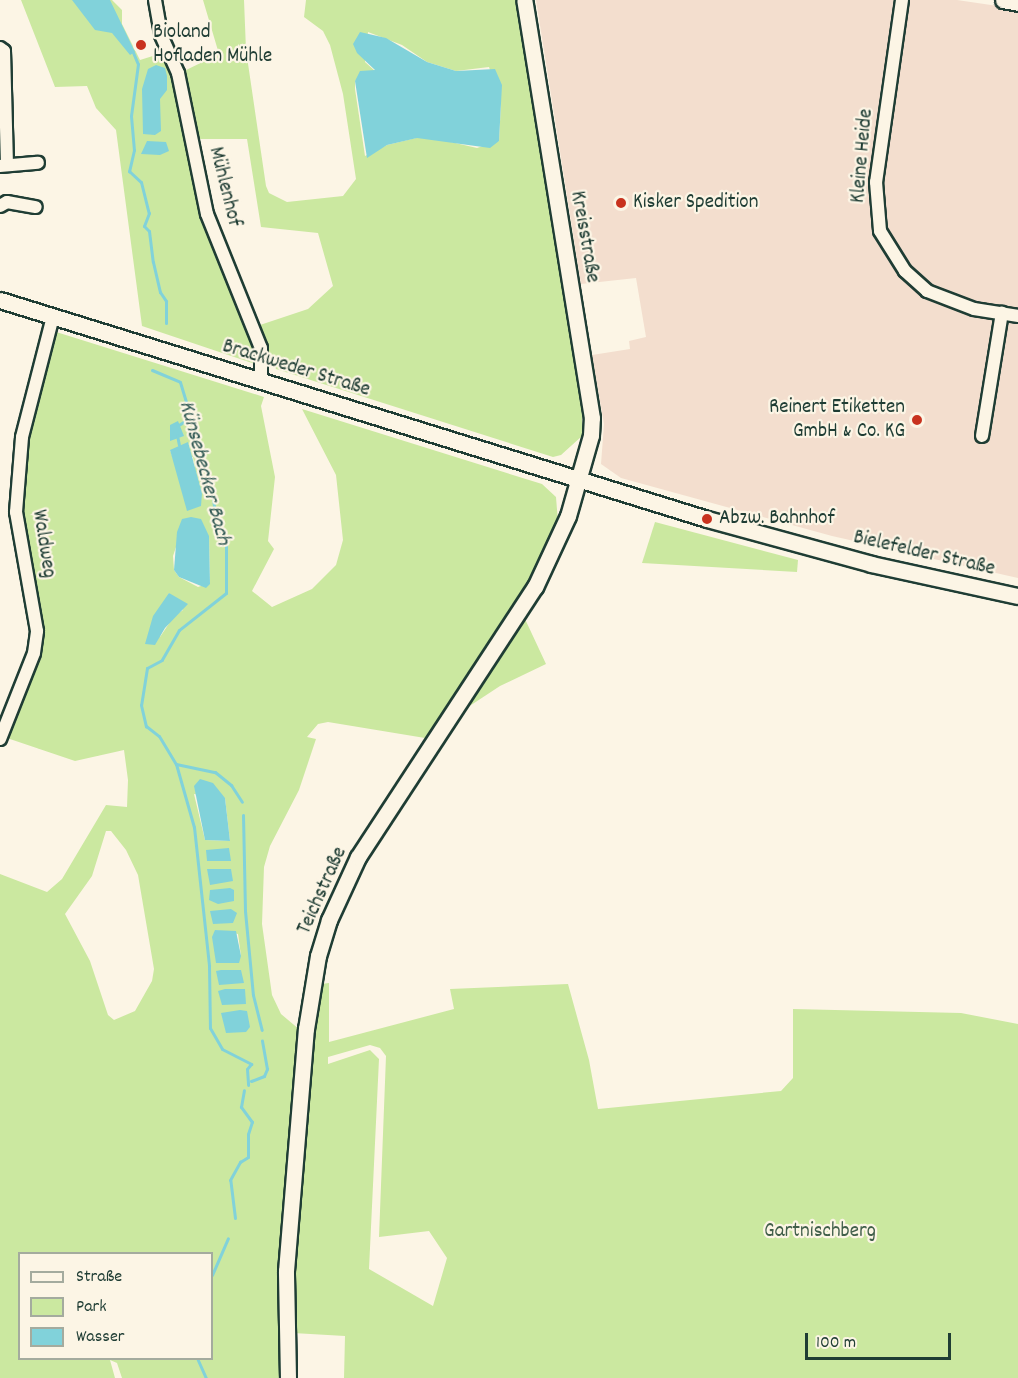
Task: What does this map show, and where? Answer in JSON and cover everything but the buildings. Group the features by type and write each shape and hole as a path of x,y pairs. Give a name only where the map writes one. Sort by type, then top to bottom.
{"street":[{"name":"Mühlenhof","path":"155,0 160,34 177,73 207,214 261,348 261,380"},
{"name":"Kreisstraße","path":"524,0 592,418 579,479"},
{"name":"Kleine Heide","path":"902,0 876,182 880,231 905,271 927,291 974,309 1018,316"},
{"path":"1003,0 1018,3"},
{"path":"0,48 3,51 3,166 38,163"},
{"path":"0,206 7,202 36,207"},
{"name":"Brackweder Straße","path":"0,300 579,479"},
{"path":"982,436 1002,313"},
{"name":"Waldweg","path":"0,739 34,653 37,631 17,533 16,503 22,437 53,316"},
{"name":"Bielefelder Straße","path":"579,479 815,550 1018,596"},
{"name":"Teichstraße","path":"288,1378 286,1271 306,1029 318,956 329,920 358,857 524,608 568,516 579,479"}],"shaded area":[{"path":"536,0 957,0 1018,9 1018,578 832,536 621,478 601,464 604,424 592,355 630,349 629,341 646,337 636,278 581,284"}],"green space":[{"path":"21,0 112,0 122,10 122,24 140,60 156,55 169,67 205,214 256,345 255,364 142,326 116,130 96,108 87,86 55,87"},
{"path":"203,0 244,0 246,50 266,186 269,193 287,202 343,196 356,179 343,94 330,45 323,31 304,17 306,0 517,0 582,413 582,436 561,455 553,457 276,369 257,326 308,309 333,286 318,233 261,227 247,139 198,139 182,72 219,54","holes":["368,32 402,45 427,62 456,71 489,67 501,103 499,141 477,148 429,137 416,138 387,145 365,156 355,81 369,71 375,71 365,62"]},
{"name":"Gartnischberg","path":"53,331 264,397 261,406 275,477 268,541 274,549 252,591 272,607 312,589 336,565 343,540 336,475 302,409 542,484 556,497 558,522 531,585 471,677 425,738 328,722 318,724 307,737 316,739 299,790 270,846 264,867 262,924 272,995 281,1014 300,1030 321,984 329,983 329,1042 454,1009 450,989 568,984 589,1060 598,1109 781,1091 793,1078 793,1009 961,1013 1018,1024 1018,1378 344,1378 345,1336 293,1333 281,1290 281,1378 122,1378 117,1363 110,1360 115,1378 0,1378 0,874 47,892 62,879 106,805 127,807 128,780 124,750 75,761 4,737 39,657 40,623 20,537 23,457","holes":["170,450 193,457 201,506 185,504 186,495","209,536 210,583 198,587 179,577 174,570 173,556 178,541","169,593 183,610 174,616 160,637","194,794 225,798 230,841 205,840","106,831 111,831 126,850 138,875 154,969 152,981 135,1011 114,1020 108,1015 90,961 65,914 92,876","215,930 238,934 241,956","370,1045 380,1048 386,1056 379,1237 429,1231 447,1258 433,1306 369,1269 379,1059 370,1050 328,1064 328,1057"]},
{"path":"655,522 798,560 797,572 642,563"},
{"path":"525,619 546,664 500,686 462,711"}],"water":[{"path":"72,0 110,0 135,52 130,55 112,33 95,30"},
{"path":"360,32 386,38 427,62 456,71 495,69 502,85 499,141 490,148 417,138 387,145 367,158 355,81 360,71 375,70 357,53 353,44"},
{"path":"156,65 165,68 167,76 167,90 160,99 161,131 155,135 143,134 142,89 148,69"},
{"path":"147,141 166,142 169,151 160,155 141,154"},
{"path":"178,421 184,436 170,441 170,425"},
{"path":"188,442 202,493 201,506 187,511 170,450"},
{"path":"191,517 201,519 209,536 210,584 206,588 179,577 174,570 177,532 182,519"},
{"path":"169,593 188,604 165,628 155,645 145,644 153,616"},
{"path":"200,779 213,783 225,798 230,841 205,840 194,786"},
{"path":"229,848 231,861 207,861 206,850"},
{"path":"207,869 231,869 233,881 210,885"},
{"path":"230,888 234,890 234,901 218,904 209,900 210,890"},
{"path":"231,909 237,913 233,923 213,924 210,911"},
{"path":"215,930 236,931 241,956 239,963 216,963 212,937"},
{"path":"241,970 244,983 219,985 216,971"},
{"path":"245,989 246,1004 222,1005 218,991"},
{"path":"247,1011 250,1027 246,1032 226,1033 221,1013"}],"waterway":[{"name":"Künsebecker Bach","path":"132,50 138,64 131,116 134,150 129,171 141,182 149,213 144,226 149,231 160,292 166,301 166,323"},
{"name":"Künsebecker Bach","path":"152,370 180,382 211,485 217,527 226,538 226,593 179,630 162,660 147,668 141,705 146,726 159,736 176,764 194,827 209,966 210,1028 222,1049 251,1064 247,1069 248,1085"},
{"path":"177,426 190,418"},
{"path":"177,435 179,445"},
{"name":"Künsebecker Bach","path":"176,764 215,772 231,785 242,802"},
{"name":"Künsebecker Bach","path":"243,815 245,911 253,995 262,1030"},
{"name":"Künsebecker Bach","path":"251,1081 264,1076 267,1069 262,1040"},
{"name":"Künsebecker Bach","path":"235,1218 230,1180 240,1162 248,1157 248,1134 252,1122 241,1107 244,1090"},
{"name":"Künsebecker Bach","path":"213,1273 228,1238"},
{"name":"Künsebecker Bach","path":"198,1360 206,1378"}],"place":[{"name":"Bioland Hofladen Mühle","path":"141,45"},
{"name":"Kisker Spedition","path":"621,203"},
{"name":"Reinert Etiketten GmbH & Co. KG","path":"917,420"},
{"name":"Abzw. Bahnhof","path":"707,519"}]}
